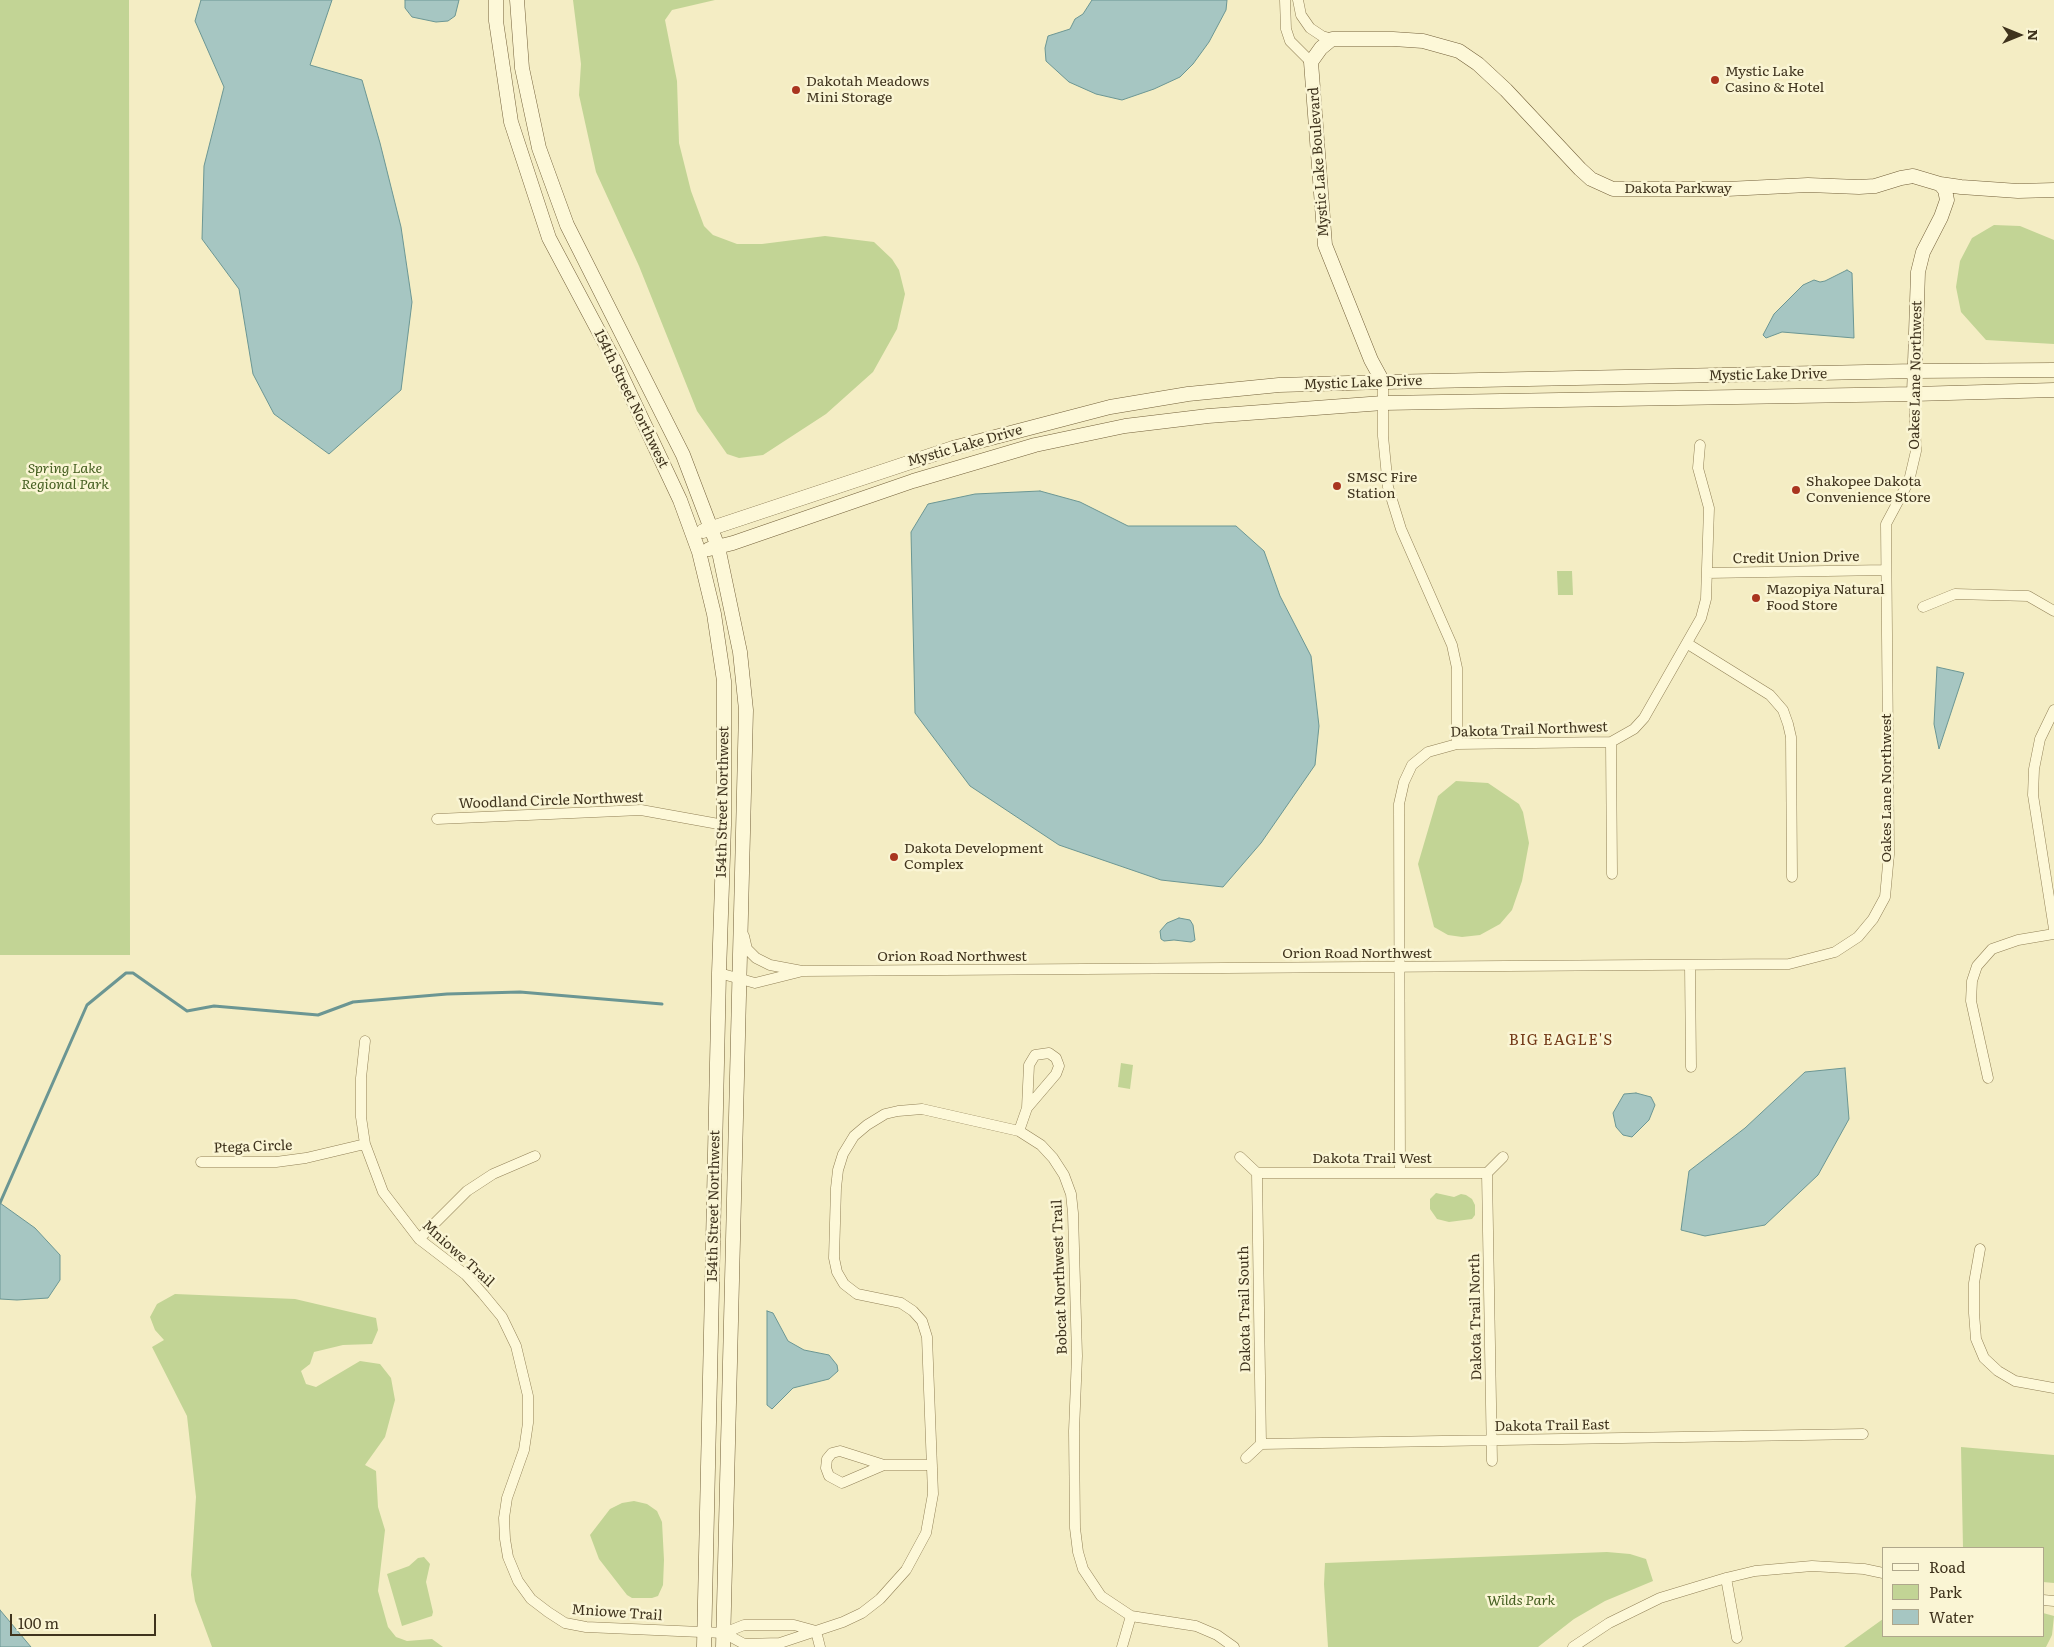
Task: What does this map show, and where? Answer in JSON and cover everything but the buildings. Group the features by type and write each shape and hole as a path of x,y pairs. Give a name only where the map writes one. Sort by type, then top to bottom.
{"street":[{"name":"154th Street Northwest","path":"496,0 496,21 511,122 549,238 615,362 680,500 699,552 714,614 724,681 724,825 704,1647"},
{"name":"154th Street Northwest","path":"517,0 522,68 539,148 564,217 683,455 718,547 740,652 746,710 724,1640"},
{"path":"1285,0 1286,29 1290,41 1311,62 1321,48 1332,39"},
{"path":"1298,0 1301,15 1310,28 1322,36 1332,39"},
{"name":"Dakota Parkway","path":"1332,39 1423,41 1459,51 1478,64 1506,90 1591,179 1613,188 1727,189 1808,185 1859,188 1875,186 1913,176 1940,184 2018,191 2054,190"},
{"name":"Mystic Lake Boulevard","path":"1311,62 1325,245 1371,360 1383,382"},
{"name":"Oakes Lane Northwest","path":"1885,897 1889,854 1886,524 1909,480 1916,451 1914,394 1918,272 1923,252 1941,217 1947,200 1945,190 1940,184"},
{"name":"Mystic Lake Drive","path":"693,534 953,448 1110,407 1188,394 1279,385 1383,382 2054,370"},
{"path":"1383,382 1383,436 1388,487 1392,505 1452,645 1457,668 1457,744"},
{"name":"Mystic Lake Drive","path":"699,552 912,481 1035,445 1125,426 1208,416 1383,403 2054,390"},
{"name":"Dakota Trail Northwest","path":"1400,1173 1399,804 1404,782 1412,765 1428,752 1457,744 1611,742 1634,729 1644,718 1688,644 1701,618 1706,599 1709,508 1698,468 1700,446"},
{"name":"Credit Union Drive","path":"1707,572 1886,570"},
{"path":"1923,607 1955,594 2000,595 2028,596 2054,611"},
{"path":"1688,644 1770,695 1782,710 1791,737 1792,877"},
{"path":"2054,710 2040,739 2034,769 2033,795 2054,929"},
{"path":"1611,742 1612,874"},
{"name":"Woodland Circle Northwest","path":"437,819 641,810 724,825"},
{"name":"Orion Road Northwest","path":"740,924 747,949 756,958 770,965 802,971 1790,964 1835,952 1858,937 1873,919 1885,897"},
{"path":"1988,1078 1971,1001 1972,981 1978,966 1992,949 2018,940 2054,934"},
{"path":"1690,966 1691,1067"},
{"name":"Orion Road Northwest","path":"719,973 755,983 802,971"},
{"name":"Mniowe Trail","path":"365,1041 361,1078 361,1117 365,1144 383,1192 401,1218 419,1239 466,1275 483,1294 502,1318 516,1346 528,1396 528,1423 524,1450 507,1498 504,1518 508,1557 518,1581 531,1599 564,1623 586,1627 704,1632"},
{"path":"1019,1131 1027,1108 1029,1065 1035,1055 1049,1053 1056,1058 1059,1066 1056,1074 1027,1108"},
{"name":"Bobcat Northwest Trail","path":"704,1632 724,1640 744,1644 780,1643 843,1622 862,1612 880,1599 906,1570 926,1534 933,1494 927,1337 922,1321 913,1311 901,1303 857,1294 844,1284 837,1272 834,1258 836,1188 838,1170 843,1154 854,1136 885,1114 922,1109 1019,1131 1041,1145 1053,1158 1071,1194 1077,1356 1074,1431 1075,1528 1078,1552 1083,1569 1101,1596 1131,1616 1196,1626 1217,1635 1234,1647"},
{"name":"Ptega Circle","path":"201,1162 276,1162 306,1158 365,1144"},
{"path":"419,1239 467,1191 493,1174 536,1156"},
{"path":"1240,1157 1257,1173"},
{"path":"1487,1173 1502,1157"},
{"name":"Dakota Trail West","path":"1257,1173 1487,1173"},
{"name":"Dakota Trail South","path":"1257,1173 1261,1444"},
{"name":"Dakota Trail North","path":"1487,1173 1492,1461"},
{"path":"1980,1249 1974,1283 1974,1313 1976,1339 1984,1358 1998,1371 2015,1381 2054,1388"},
{"name":"Dakota Trail East","path":"1261,1444 1864,1434"},
{"path":"1246,1458 1261,1444"},
{"path":"884,1465 842,1483 829,1476 826,1468 827,1459 832,1453 840,1451 884,1465 932,1465"},
{"path":"1573,1647 1610,1623 1660,1598 1726,1578 1755,1572 1812,1566 1864,1569 1882,1573"},
{"path":"1726,1578 1737,1638"},
{"path":"1122,1647 1131,1616"},
{"name":"Bobcat Northwest Trail","path":"724,1640 744,1625 794,1625 816,1631"},
{"path":"816,1631 820,1647"}],"green space":[{"name":"Spring Lake Regional Park","path":"0,0 129,0 130,955 0,955"},
{"path":"573,0 715,0 672,10 665,20 677,81 679,143 691,191 704,226 713,235 737,244 762,244 825,236 874,242 892,259 899,270 905,294 897,329 873,372 826,414 763,455 739,458 727,454 697,411 639,266 596,172 579,95 581,64"},
{"path":"1994,225 2020,226 2054,240 2054,344 1986,340 1961,312 1956,287 1960,261 1972,238"},
{"path":"1557,571 1572,571 1573,595 1558,595"},
{"path":"1456,781 1488,783 1519,804 1523,812 1529,843 1522,881 1512,910 1500,924 1480,935 1462,937 1448,935 1434,927 1418,864 1438,796"},
{"path":"1121,1063 1133,1065 1130,1089 1118,1087"},
{"path":"1436,1193 1454,1197 1461,1194 1466,1195 1472,1199 1475,1205 1475,1215 1472,1219 1449,1222 1437,1219 1430,1209 1430,1199"},
{"path":"175,1294 295,1299 376,1318 378,1330 372,1344 343,1345 314,1352 310,1364 301,1371 306,1384 316,1387 360,1361 380,1364 391,1378 395,1400 385,1437 365,1465 376,1471 378,1507 385,1530 378,1591 388,1627 396,1637 407,1641 432,1639 443,1647 212,1647 195,1601 191,1575 196,1497 187,1416 152,1347 164,1340 155,1330 150,1317 157,1304"},
{"path":"1961,1447 2054,1455 2054,1583 2044,1582 2044,1547 1963,1547"},
{"path":"634,1501 647,1504 657,1511 662,1522 663,1585 658,1596 652,1598 632,1598 627,1595 599,1559 590,1535 610,1509 622,1503"},
{"name":"Wilds Park","path":"1607,1552 1630,1554 1646,1559 1653,1581 1605,1601 1574,1619 1538,1647 1328,1647 1324,1584 1325,1563"},
{"path":"424,1557 430,1564 426,1582 433,1612 432,1616 402,1626 387,1574 409,1566 418,1558"},
{"path":"2044,1613 2054,1616 2052,1635 2046,1647 1844,1647 1882,1620 1882,1637 2044,1637"}],"water":[{"path":"201,0 332,0 310,65 362,80 380,143 401,227 412,302 401,390 329,454 274,414 253,374 239,289 202,239 204,166 224,87 195,21"},
{"path":"405,0 459,0 455,16 448,21 436,22 412,17 405,8"},
{"path":"1092,0 1227,0 1226,10 1209,42 1193,64 1180,77 1154,89 1122,100 1096,94 1069,82 1046,61 1045,48 1048,36 1070,29 1075,19 1083,14"},
{"path":"1847,270 1852,273 1854,338 1782,332 1766,338 1763,335 1774,314 1803,285 1814,280 1825,281"},
{"path":"1040,491 1080,502 1128,526 1236,526 1264,551 1280,596 1311,656 1319,726 1315,765 1261,843 1223,887 1161,880 1059,845 970,786 915,713 911,532 928,504 975,494"},
{"path":"1937,667 1964,673 1939,749 1934,724"},
{"path":"1179,918 1190,920 1193,925 1195,940 1191,942 1164,941 1161,939 1160,931 1167,923"},
{"path":"1845,1068 1849,1119 1818,1175 1765,1225 1705,1236 1681,1230 1689,1171 1745,1128 1805,1072"},
{"path":"1636,1093 1651,1097 1655,1105 1649,1120 1632,1137 1623,1135 1616,1127 1613,1113 1624,1094"},
{"path":"0,1203 35,1228 60,1255 60,1280 48,1298 0,1299"},
{"path":"767,1311 773,1313 788,1341 804,1350 829,1355 837,1365 838,1371 829,1379 793,1388 772,1409 767,1405"},
{"path":"0,1610 31,1647 0,1647"}],"waterway":[{"path":"0,1203 87,1005 126,973 133,973 187,1011 214,1006 318,1015 353,1002 447,994 520,992 662,1004"}],"place":[{"name":"Mystic Lake Casino & Hotel","path":"1715,80"},
{"name":"Dakotah Meadows Mini Storage","path":"796,90"},
{"name":"SMSC Fire Station","path":"1337,486"},
{"name":"Shakopee Dakota Convenience Store","path":"1796,490"},
{"name":"Mazopiya Natural Food Store","path":"1756,598"},
{"name":"Dakota Development Complex","path":"894,857"}],"district":[{"name":"BIG EAGLE'S","path":"1561,1041"}]}
